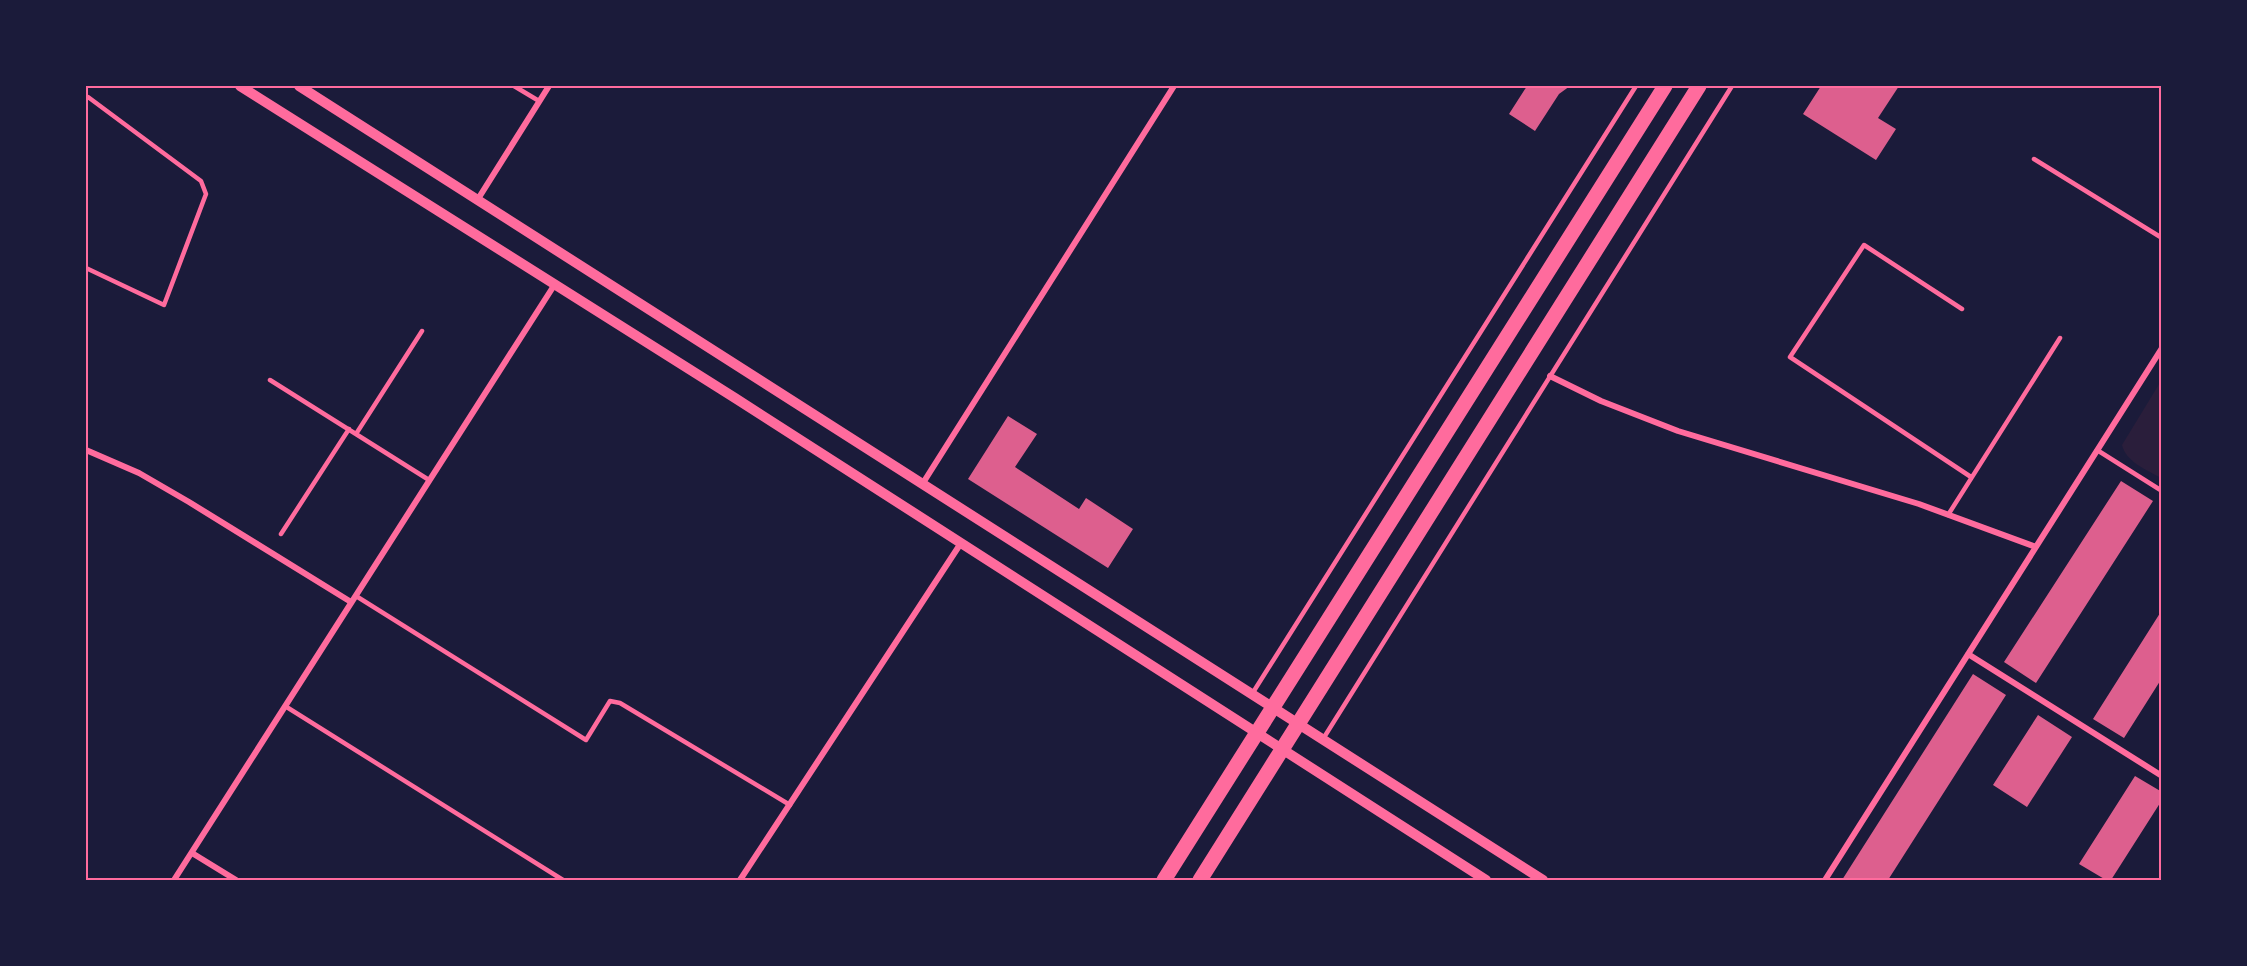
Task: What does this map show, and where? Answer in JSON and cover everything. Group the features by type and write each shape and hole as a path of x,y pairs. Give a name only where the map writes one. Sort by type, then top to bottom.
{"highway":[{"path":"1164,880 1665,86"},
{"path":"1200,880 1699,86"}],"street":[{"path":"240,86 555,283 1486,880"},
{"path":"299,86 1543,880"},
{"path":"478,199 549,86"},
{"path":"923,483 1174,86"},
{"path":"174,880 555,283"},
{"path":"1825,880 2162,348"},
{"path":"1550,376 1600,401 1678,431 1948,514 2036,547"},
{"path":"86,450 139,473 354,599"},
{"path":"743,880 961,543"},
{"path":"1968,654 2162,776"},
{"path":"192,853 236,880"}],"lane":[{"path":"514,86 539,101"},
{"path":"1252,694 1636,86"},
{"path":"1323,739 1732,86"},
{"path":"86,97 201,181 206,194 164,305 86,268"},
{"path":"2034,159 2162,238"},
{"path":"1962,309 1864,245 1790,357 1971,477"},
{"path":"356,434 422,331"},
{"path":"1948,514 2060,338"},
{"path":"270,380 429,480"},
{"path":"281,534 348,429"},
{"path":"2097,450 2162,491"},
{"path":"354,599 586,740 610,702 620,703 790,805"},
{"path":"285,706 564,880"}],"shaded area":[{"path":"2161,381 2161,478 2132,461 2122,445"}],"building":[{"path":"1527,86 1570,86 1559,94 1535,131 1509,114"},
{"path":"1821,86 1899,86 1878,118 1896,129 1876,160 1803,114"},
{"path":"1008,416 1037,434 1015,467 1079,509 1086,498 1133,529 1108,568 968,479"},
{"path":"2121,481 2153,501 2036,683 2004,662"},
{"path":"2162,610 2162,678 2124,738 2093,719"},
{"path":"1973,674 2006,695 1888,880 1842,880"},
{"path":"2038,715 2072,737 2027,807 1993,785"},
{"path":"2135,776 2162,792 2162,800 2111,880 2106,880 2079,864"}]}
